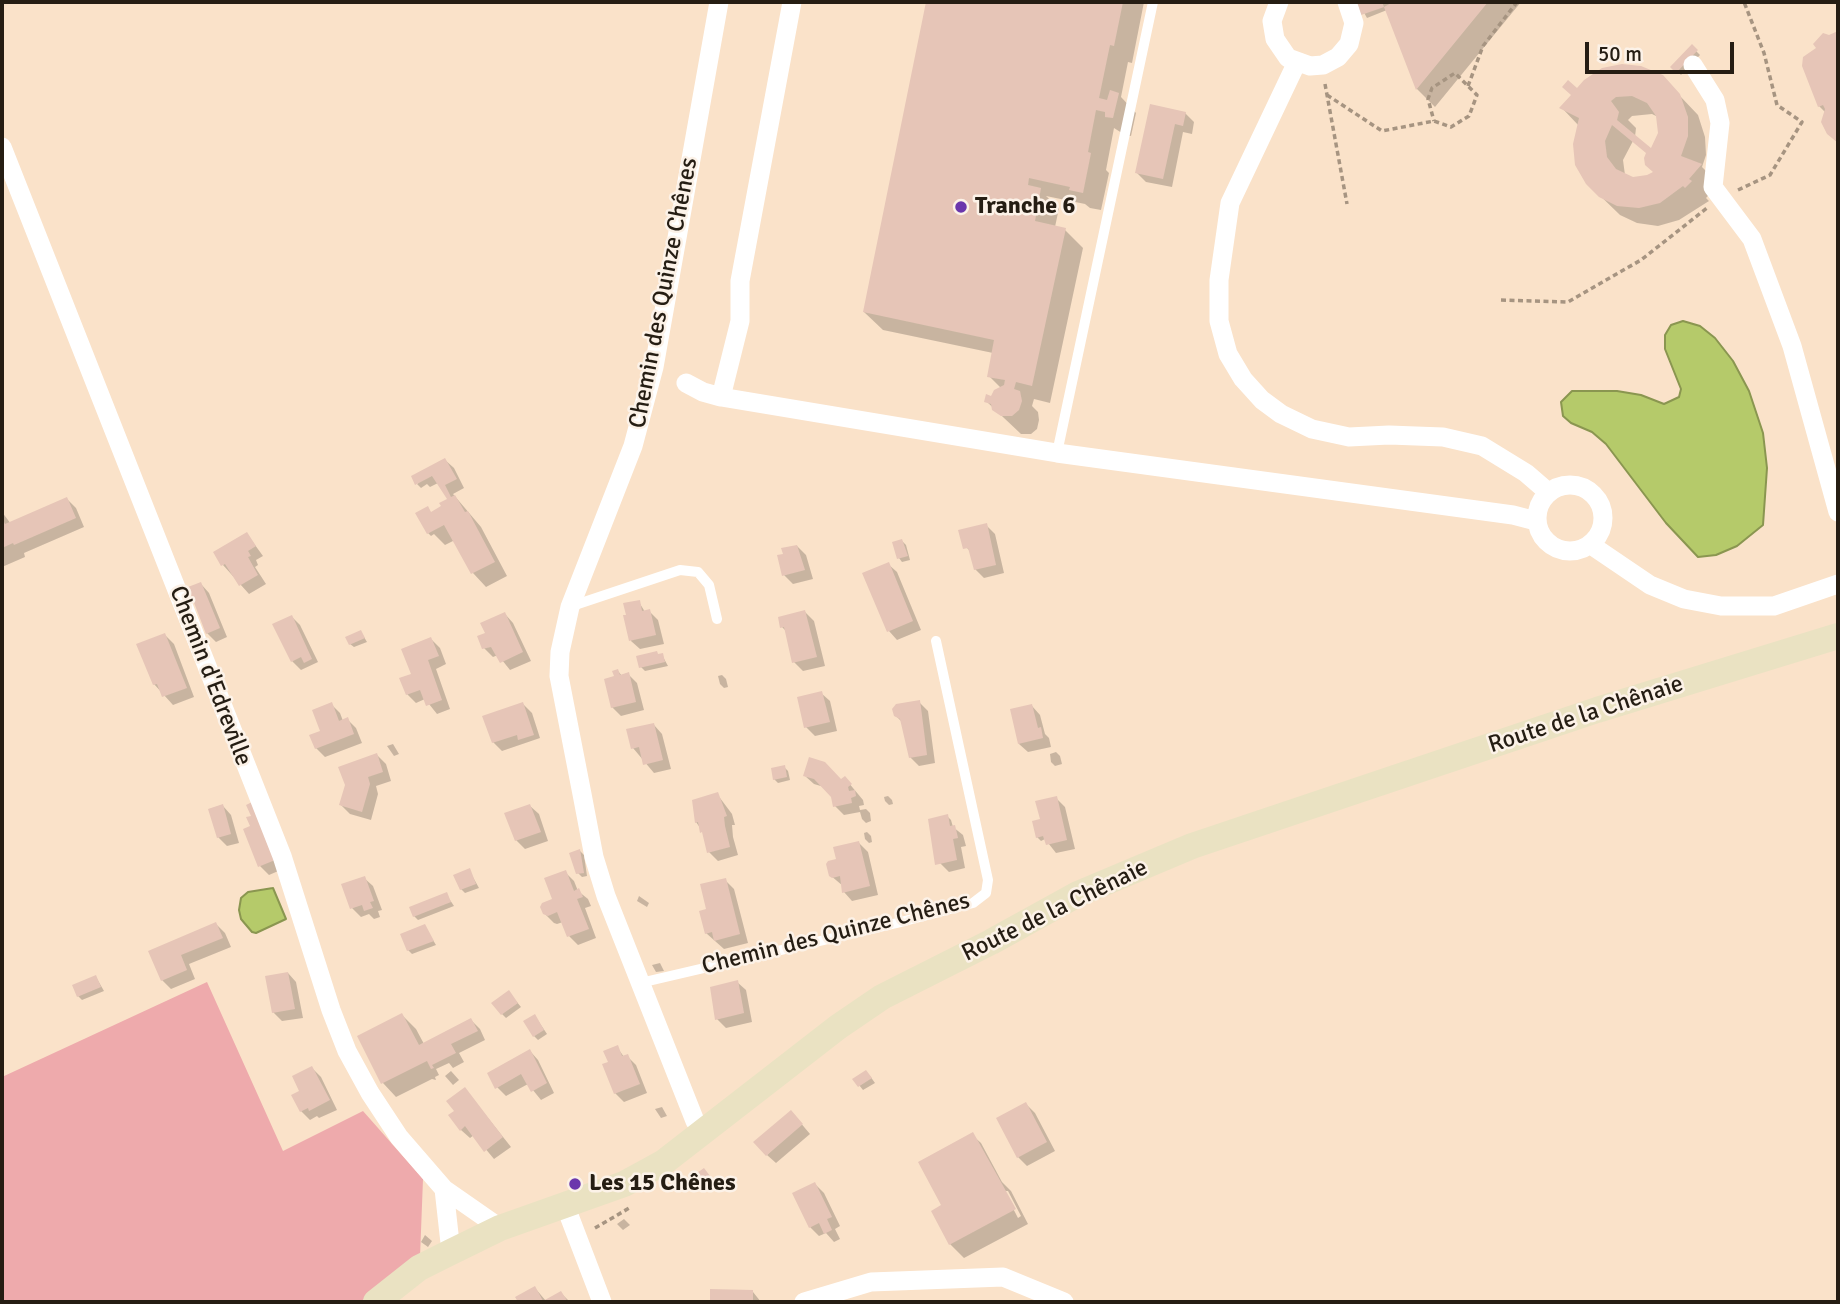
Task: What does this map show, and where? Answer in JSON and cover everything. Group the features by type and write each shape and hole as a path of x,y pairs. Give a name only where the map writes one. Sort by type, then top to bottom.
{"street":[{"name":"Chemin des Quinze Chênes","path":"703,1131 695,1121 640,983 606,896 594,857 559,676 559,652 570,607 633,446 654,368 719,2"},
{"path":"721,397 740,321 740,281 792,2"},
{"path":"1279,2 1272,21 1275,39 1289,58 1310,66 1322,65 1338,57 1349,44 1353,36 1353,14 1347,2"},
{"path":"1297,62 1230,203 1219,280 1219,321 1228,354 1243,379 1262,400 1281,414 1312,429 1349,437 1443,437 1482,446 1526,473 1548,492"},
{"path":"1693,65 1716,100 1720,123 1713,187 1752,239 1793,346 1838,512"},
{"name":"Chemin d'Edreville","path":"2,147 282,856 331,1010 347,1051 399,1137 443,1189 500,1228"},
{"path":"686,383 721,397 1057,453 1513,515 1536,522"},
{"path":"1576,485 1592,494 1598,501 1603,520 1597,538 1591,545 1572,552 1561,551 1544,540 1536,522 1537,510 1548,492 1557,487 1576,485"},
{"path":"1591,545 1650,585 1684,599 1721,606 1774,606 1838,583"},
{"name":"Route de la Chênaie","path":"376,1302 419,1268 500,1228 624,1184 664,1162 786,1065 882,997 1078,894 1192,846 1597,710 1838,636"},
{"path":"443,1189 451,1252"},
{"path":"565,1205 602,1302"},
{"path":"804,1302 871,1282 1003,1277 1064,1302"}],"lane":[{"path":"1057,453 1153,2"},
{"path":"570,607 680,570 698,572 709,585 717,619"},
{"name":"Chemin des Quinze Chênes","path":"640,983 922,917 973,903 986,893 988,880 936,642"}],"path":[{"path":"1468,86 1483,46 1517,2"},
{"path":"1322,65 1347,204"},
{"path":"1327,95 1382,131 1434,121 1451,127 1469,116 1477,95 1455,73 1432,88 1428,99 1434,121"},
{"path":"595,1228 638,1203"}],"shaded area":[{"path":"1683,321 1700,326 1715,338 1733,361 1749,391 1763,433 1767,468 1763,525 1737,546 1716,555 1698,557 1666,523 1606,444 1592,432 1571,423 1563,416 1561,402 1572,391 1617,391 1641,395 1664,404 1679,397 1681,389 1665,349 1665,335 1671,325"},
{"path":"273,888 286,919 256,933 252,932 241,919 241,898 248,892"},
{"path":"207,982 283,1151 363,1111 423,1179 420,1257 360,1302 2,1302 2,1077"}],"building":[{"name":"Tranche 6","path":"926,2 1123,2 1114,46 1110,45 1099,98 1107,100 1110,90 1119,93 1113,118 1105,117 1105,112 1096,110 1083,193 1069,190 1070,187 1029,178 1028,185 1041,188 1035,221 1066,228 1032,386 1016,382 1014,389 1020,391 1022,401 1019,410 1012,416 1001,416 992,410 991,404 984,402 986,394 991,396 994,390 1004,385 1005,380 987,377 994,340 863,312"},
{"path":"1356,2 1382,2 1384,7 1361,15"},
{"path":"1393,2 1488,2 1416,90 1384,7"},
{"path":"1838,31 1838,143 1827,134 1821,122 1825,109 1823,105 1818,107 1802,66 1803,57 1816,48 1813,44 1823,33 1829,35"},
{"path":"1692,44 1698,50 1676,73 1670,67"},
{"path":"1622,64 1641,66 1663,75 1680,94 1688,117 1688,136 1681,156 1702,164 1685,188 1683,186 1660,203 1639,208 1617,206 1599,197 1586,184 1575,165 1573,144 1579,118 1559,108 1571,95 1562,87 1568,80 1577,88 1602,68","holes":["1632,96 1647,103 1656,116 1658,133 1651,148 1617,120 1619,112 1611,101 1616,97","1612,125 1646,153 1645,165 1653,172 1633,177 1616,169 1607,157 1605,141"]},
{"path":"1150,104 1186,112 1183,126 1175,124 1163,179 1135,173"},
{"path":"445,458 457,479 445,485 451,497 455,495 465,512 468,511 495,562 471,574 444,525 427,534 415,513 428,506 431,512 447,499 432,476 415,485 411,476"},
{"path":"67,497 76,518 2,548 2,518 5,524"},
{"path":"987,523 996,565 974,570 968,548 963,549 958,530"},
{"path":"247,532 256,546 248,551 251,556 248,557 258,575 239,586 225,564 221,566 213,552"},
{"path":"902,539 908,556 897,559 892,542"},
{"path":"797,545 805,570 782,576 777,555 783,554 781,548"},
{"path":"889,562 913,621 887,632 862,573"},
{"path":"201,582 220,628 206,634 188,587"},
{"path":"640,600 642,611 650,609 656,635 629,641 623,603"},
{"path":"805,610 817,657 792,663 784,627 780,628 778,617"},
{"path":"505,612 523,652 500,663 491,647 482,649 477,636 485,633 480,623"},
{"path":"292,615 312,659 304,663 301,657 291,662 272,624"},
{"path":"361,630 365,638 349,645 345,637"},
{"path":"165,633 187,688 162,697 157,684 153,685 136,644"},
{"path":"431,637 439,656 428,660 442,700 426,706 420,690 406,695 399,678 411,674 401,649"},
{"path":"657,651 658,654 663,653 665,662 639,668 636,656"},
{"path":"618,669 620,675 629,672 636,702 611,708 604,679 614,676 612,671"},
{"path":"822,691 830,722 804,728 797,697"},
{"path":"920,700 927,755 909,758 900,719 894,716 892,709 896,704"},
{"path":"332,702 339,721 348,717 354,734 315,749 309,735 320,731 312,710"},
{"path":"523,702 534,735 518,740 517,735 492,743 482,716"},
{"path":"1032,704 1043,738 1018,744 1010,709"},
{"path":"654,723 663,760 643,765 639,747 631,749 626,729"},
{"path":"377,753 383,772 368,777 370,784 362,812 339,805 345,785 338,767"},
{"path":"809,757 825,762 841,779 845,776 852,784 848,787 849,791 855,790 856,796 851,798 852,803 833,807 831,797 814,779 803,776"},
{"path":"785,765 787,777 773,780 771,768"},
{"path":"718,792 727,816 724,817 730,847 707,853 698,822 695,823 692,800"},
{"path":"1057,796 1067,840 1046,845 1043,836 1036,838 1032,821 1040,819 1035,801"},
{"path":"252,802 275,860 258,867 243,829 250,826 246,817 251,816 246,805"},
{"path":"223,804 231,834 217,838 208,809"},
{"path":"530,804 541,832 515,841 504,813"},
{"path":"948,814 950,826 955,825 958,838 953,839 957,860 935,865 928,819"},
{"path":"859,841 870,886 842,893 840,876 829,876 826,864 836,859 833,847"},
{"path":"580,849 584,873 576,874 569,853"},
{"path":"470,868 476,884 460,890 453,875"},
{"path":"566,870 574,891 579,888 583,897 577,899 589,929 567,937 557,912 548,916 543,914 540,907 542,903 552,899 544,878"},
{"path":"365,876 374,901 370,902 373,908 364,911 362,905 350,909 341,884"},
{"path":"726,878 740,934 714,941 712,932 705,934 699,911 706,909 700,884"},
{"path":"447,892 451,902 413,917 409,907"},
{"path":"216,922 223,938 181,955 187,970 161,981 148,951"},
{"path":"425,924 434,941 407,951 400,934"},
{"path":"288,972 295,1009 272,1013 265,976"},
{"path":"96,975 101,987 77,997 72,985"},
{"path":"738,980 744,1013 715,1020 710,987"},
{"path":"509,990 518,1003 501,1015 491,1003"},
{"path":"402,1013 419,1045 471,1018 478,1031 451,1044 456,1053 432,1065 434,1068 431,1069 427,1061 381,1084 357,1036"},
{"path":"535,1014 544,1030 533,1037 523,1021"},
{"path":"618,1045 622,1056 628,1054 640,1084 614,1094 602,1064 608,1062 603,1051"},
{"path":"530,1049 547,1083 531,1092 521,1074 495,1089 487,1073"},
{"path":"312,1066 330,1100 309,1111 308,1108 300,1112 291,1095 299,1091 292,1076"},
{"path":"866,1070 872,1078 858,1087 852,1079"},
{"path":"465,1087 503,1137 484,1152 465,1126 460,1131 448,1115 454,1111 446,1101"},
{"path":"1026,1102 1047,1142 1017,1158 996,1118"},
{"path":"791,1110 803,1124 766,1156 753,1142"},
{"path":"973,1132 1016,1209 949,1245 931,1211 941,1205 918,1162"},
{"path":"704,1168 710,1176 700,1184 694,1175"},
{"path":"815,1182 832,1217 827,1219 832,1230 824,1234 819,1223 809,1228 792,1193"},
{"path":"535,1286 543,1301 561,1291 568,1302 518,1302 515,1297"},
{"path":"710,1289 753,1290 753,1302 710,1302"}],"place":[{"name":"Tranche 6","path":"961,207"},
{"name":"Les 15 Chênes","path":"575,1184"}]}
